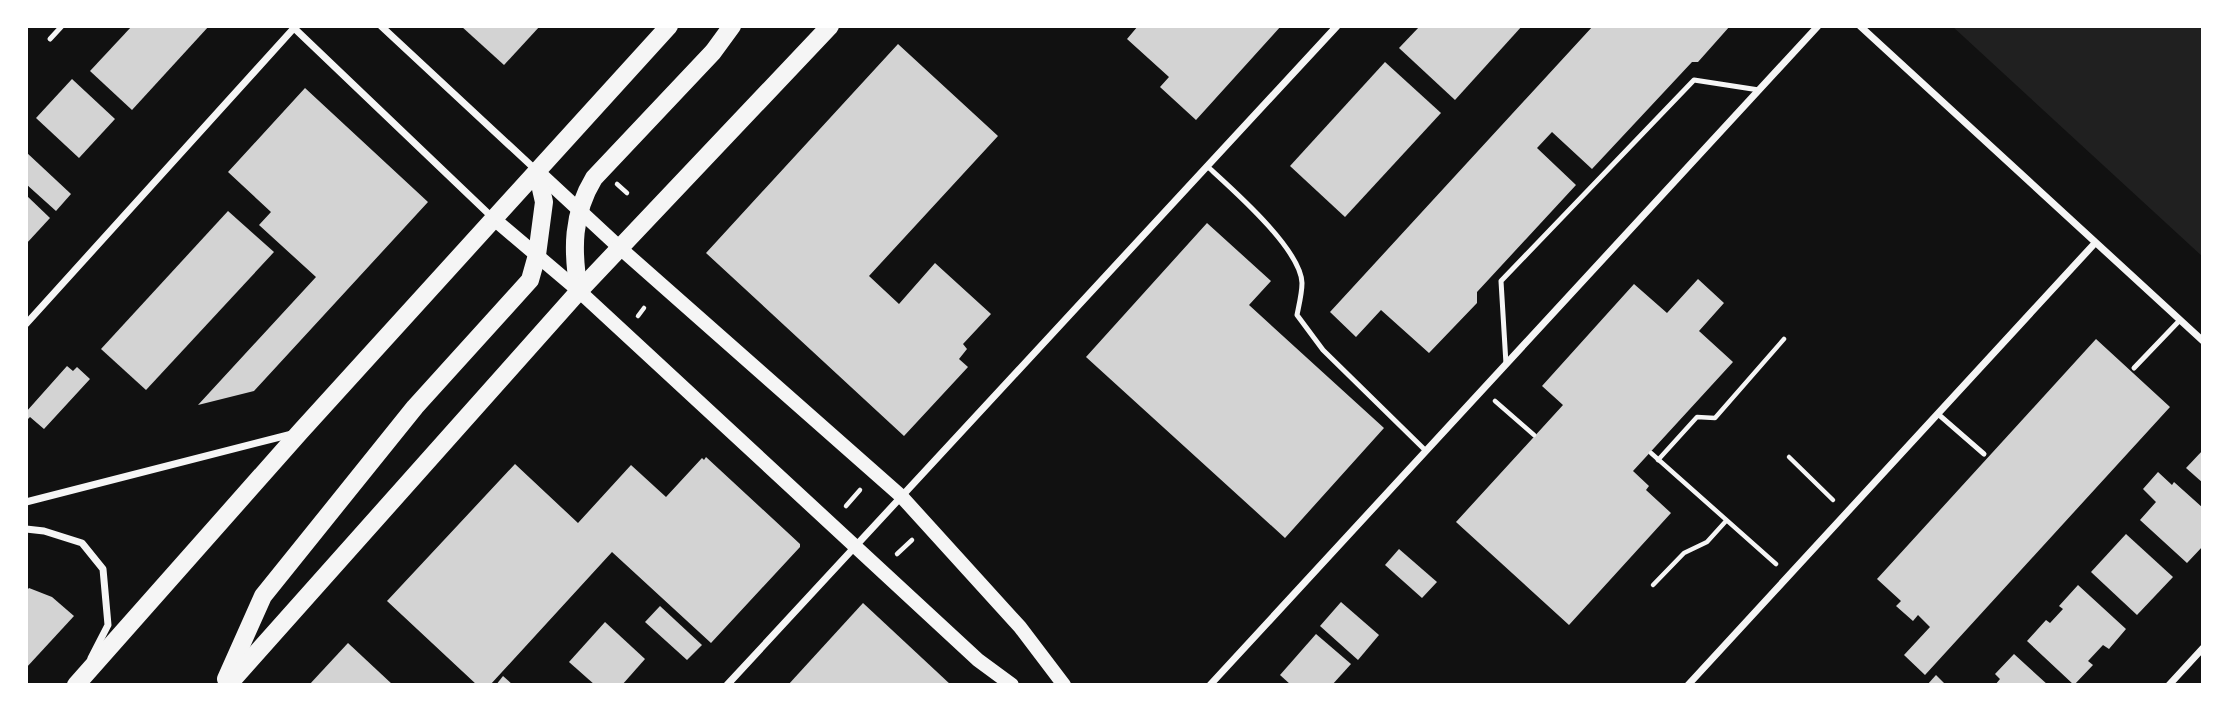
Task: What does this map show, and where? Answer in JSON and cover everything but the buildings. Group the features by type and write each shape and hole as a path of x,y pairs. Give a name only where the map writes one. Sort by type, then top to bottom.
{"main road":[{"path":"77,683 300,432 669,26"},
{"path":"579,291 574,249 578,210 584,194 594,178 713,52 732,26"},
{"path":"226,685 579,291 830,26"},
{"path":"537,171 620,248 901,496 1020,627 1064,685"},
{"path":"226,685 262,596 415,407 530,280 537,255 544,202 537,171"},
{"path":"494,219 579,291 978,660 1012,685"}],"street":[{"path":"382,26 537,171"},
{"path":"727,685 1337,26"},
{"path":"1210,685 1818,26"},
{"path":"1860,26 2203,341"},
{"path":"26,324 293,27 494,219"},
{"path":"1688,685 2095,243"},
{"path":"26,502 300,432"},
{"path":"26,529 44,531 82,543 103,569 108,625 77,683"},
{"path":"2169,685 2203,648"}],"lane":[{"path":"50,39 62,26"},
{"path":"1506,364 1501,281 1694,80 1759,90"},
{"path":"1207,166 1248,203 1294,257 1303,281 1297,315 1323,350 1426,451"},
{"path":"2134,368 2179,320"},
{"path":"1938,414 1984,454"}],"path":[{"path":"638,316 644,308"},
{"path":"1658,460 1697,417 1715,418 1784,339"},
{"path":"1482,390 1534,435"},
{"path":"1651,453 1789,576"},
{"path":"1789,457 1846,513"},
{"path":"846,506 860,490"},
{"path":"1653,585 1684,553 1707,542 1727,521"},
{"path":"897,554 913,540"}],"shaded area":[{"path":"1952,26 2203,26 2203,257"}]}
